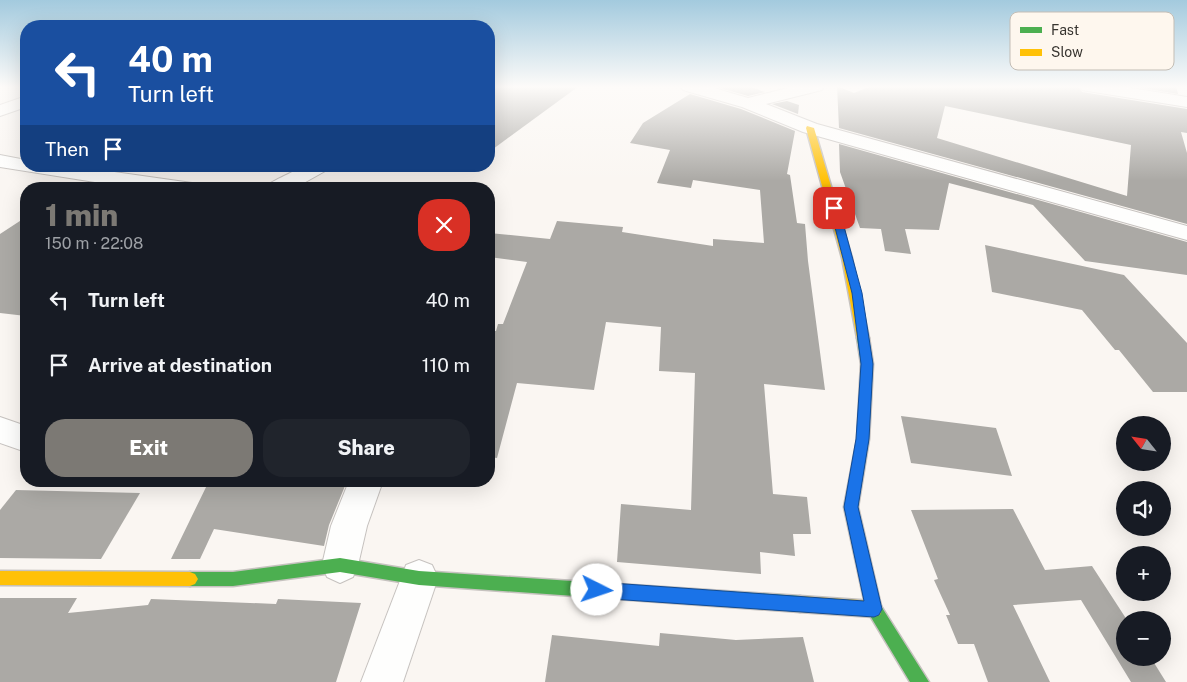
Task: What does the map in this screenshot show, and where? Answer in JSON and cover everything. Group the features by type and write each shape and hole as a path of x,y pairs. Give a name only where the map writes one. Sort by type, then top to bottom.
{"street":[{"path":"785,118 810,128 1187,233"},
{"path":"810,128 839,224 857,293 867,364 863,439 851,507 874,609 920,682"},
{"path":"0,161 20,165"},
{"path":"66,172 131,182"},
{"path":"290,182 309,172"},
{"path":"0,430 20,437"},
{"path":"340,565 349,526 364,487"},
{"path":"0,578 234,579 340,565 419,578 874,609"},
{"path":"382,682 419,578"}],"building":[{"path":"495,118 536,118 495,148"},
{"path":"651,118 763,118 795,131 787,174 790,175 797,223 805,224 825,390 764,384 773,494 807,497 811,534 793,534 795,556 760,552 761,574 617,562 621,504 691,510 695,373 659,371 661,327 606,322 594,390 517,383 497,458 495,458 495,331 498,324 503,324 527,262 495,258 495,234 550,239 557,221 623,227 622,232 713,246 713,239 764,243 760,190 693,180 691,188 657,183 670,150 630,143 643,123"},
{"path":"839,118 942,118 937,138 1127,196 1131,145 1001,118 1187,118 1187,133 1181,132 1187,153 1187,224 839,128"},
{"path":"839,144 1187,242 1187,275 1085,261 1033,205 949,183 939,230 905,229 911,254 885,251 881,229 860,228 840,172"},
{"path":"20,221 20,315 0,313 0,234"},
{"path":"985,245 1124,275 1187,343 1187,392 1153,392 1119,350 1115,350 1082,310 992,292"},
{"path":"901,416 996,428 1012,476 911,463"},
{"path":"206,487 345,487 329,525 324,546 214,529 200,559 171,559"},
{"path":"16,490 140,493 101,559 0,558 0,510"},
{"path":"1013,509 1045,570 1092,566 1121,611 1116,611 1116,657 1081,600 1013,605 1050,682 988,682 974,644 958,644 946,615 950,615 934,580 938,579 911,510"},
{"path":"0,598 77,598 68,613 148,605 151,599 276,604 278,599 361,603 336,682 0,682"},
{"path":"660,633 736,640 803,637 814,682 545,682 552,635 659,646"},
{"path":"1121,666 1156,666 1166,682 1131,682"}],"traffic: fast":[{"path":"863,338 867,364 863,439 851,507 874,609 920,682"},
{"path":"190,579 233,579 340,565 419,578 800,604"}],"traffic: slow":[{"path":"810,128 847,258 863,338"},
{"path":"0,578 190,579"},
{"path":"800,604 874,609"}],"route":[{"path":"597,590 874,609 851,507 863,439 867,364 857,293 834,208"}]}
